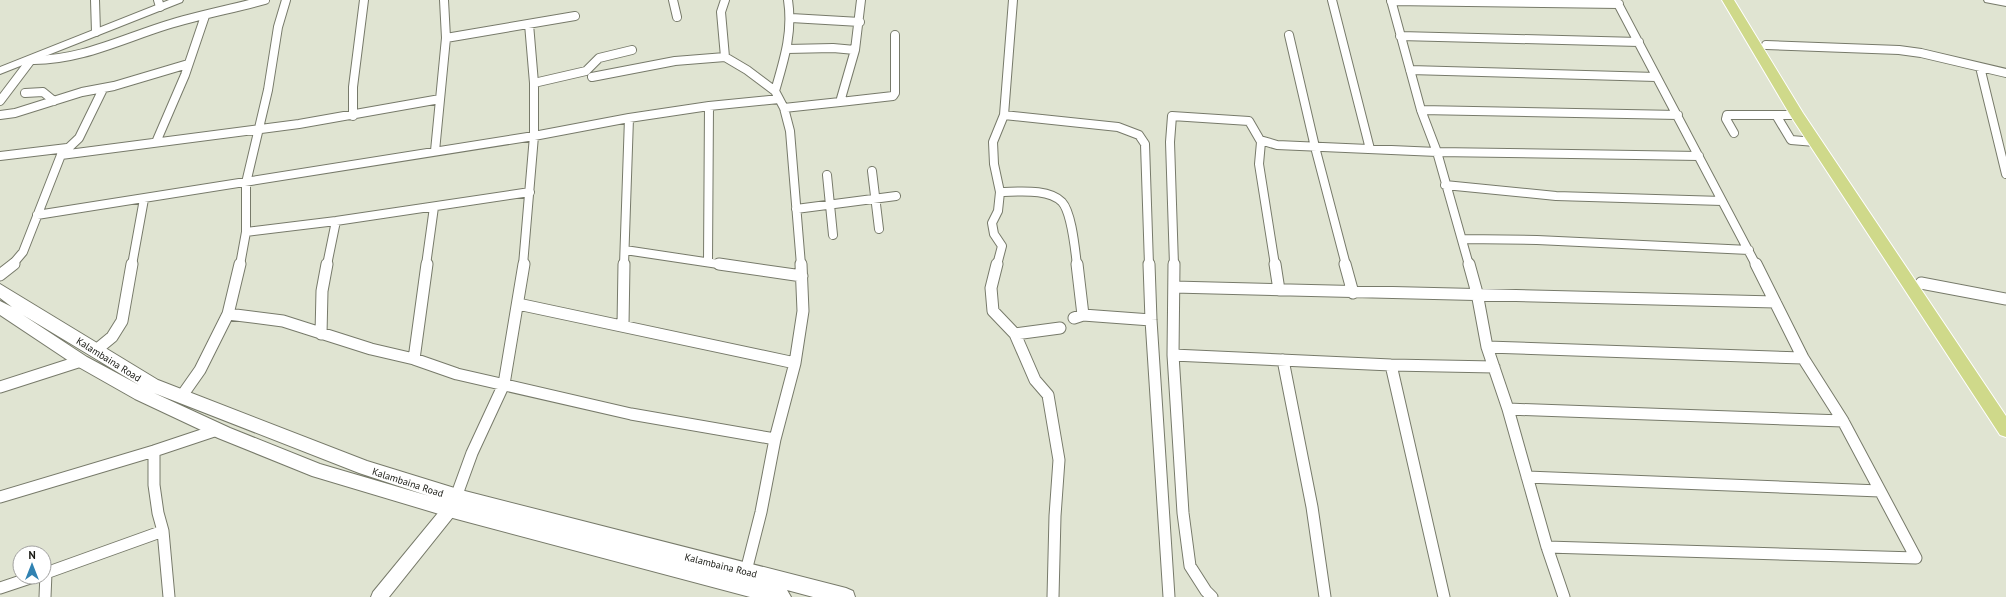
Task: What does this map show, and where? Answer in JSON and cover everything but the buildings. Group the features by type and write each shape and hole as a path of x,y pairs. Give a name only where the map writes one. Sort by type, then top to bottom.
{"main road":[{"path":"1728,0 1798,115 2006,430"},
{"path":"1740,0 1766,45 1820,131 2006,410"},
{"name":"Kalambaina Road","path":"0,290 21,306 152,385 181,397 455,501 762,595 782,597"},
{"name":"Kalambaina Road","path":"3,313 81,361 141,394 217,430 318,471 455,501 746,571 846,597"}],"street":[{"path":"96,0 96,32"},
{"path":"0,71 32,60 159,4 178,0"},
{"path":"32,60 40,61 69,56 168,25 265,0"},
{"path":"181,397 200,370 228,314 246,232 246,183 259,129 278,27 286,0"},
{"path":"353,116 354,87 364,0"},
{"path":"435,151 446,38 444,0"},
{"path":"672,0 678,17"},
{"path":"725,0 721,12 726,57"},
{"path":"775,91 787,48 791,18 788,0"},
{"path":"840,102 855,50 860,22 861,0"},
{"path":"1013,0 1004,115 994,142 994,164 1000,192 998,211 992,223 994,234 1002,246 1000,257 994,272 990,295 993,311 1015,334 1035,380 1048,395 1059,460 1055,516 1053,597"},
{"path":"1332,0 1370,149"},
{"path":"1547,547 1916,558 1843,421 1803,358 1749,250 1617,2 1391,0 1421,110 1437,152 1477,293 1487,347 1508,409 1547,547 1564,597"},
{"path":"1989,0 2006,3"},
{"path":"157,140 188,64 205,16"},
{"path":"446,38 575,16"},
{"path":"791,18 860,22"},
{"path":"379,597 455,501 472,453 504,384 518,304 530,192 534,136 534,83 528,24"},
{"path":"37,215 246,183 534,136 629,118 709,106 840,102 889,98 893,96 894,93 895,35"},
{"path":"1289,35 1315,147 1353,293"},
{"path":"1400,36 1639,42"},
{"path":"1766,45 1899,50 2006,73"},
{"path":"787,48 833,48 855,50"},
{"path":"534,83 586,71 593,66 599,58 632,50"},
{"path":"592,77 675,61 726,57 747,70 775,91 782,104 790,131 802,276 803,311 795,363 775,439 761,512 746,571"},
{"path":"0,101 32,60"},
{"path":"0,115 15,113 82,92 103,89 188,64"},
{"path":"1980,67 2006,174"},
{"path":"1410,70 1656,77"},
{"path":"0,275 20,256 64,151 79,138 103,89"},
{"path":"25,93 43,92 54,101"},
{"path":"0,156 64,151 259,129 353,116 440,99"},
{"path":"708,262 709,106"},
{"path":"1421,110 1678,115"},
{"path":"1004,115 1118,127 1139,135 1144,144 1151,320 1169,597"},
{"path":"1734,133 1726,119 1727,115 1798,115"},
{"path":"1776,115 1791,140 1816,142"},
{"path":"1212,597 1206,591 1190,566 1183,513 1173,355 1174,240 1170,142 1172,116 1249,121 1253,125 1257,138 1261,142 1277,145 1437,152 1699,156"},
{"path":"623,325 629,118"},
{"path":"1261,142 1259,164 1279,290"},
{"path":"872,171 879,229"},
{"path":"827,175 833,235"},
{"path":"1446,185 1556,196 1722,201"},
{"path":"246,232 336,221 530,192"},
{"path":"1000,192 1043,193 1062,202 1065,207 1072,231 1078,317 1151,320"},
{"path":"796,209 896,196"},
{"path":"96,351 112,337 122,321 144,199"},
{"path":"414,359 434,207"},
{"path":"322,334 322,292 336,221"},
{"path":"1462,239 1537,240 1749,250"},
{"path":"625,250 802,276"},
{"path":"1920,283 2006,299"},
{"path":"1174,286 1353,293 1477,293 1775,302"},
{"path":"518,304 623,325 795,363"},
{"path":"228,314 283,321 371,349 414,359 457,374 631,414 775,439"},
{"path":"1015,334 1060,328"},
{"path":"1487,347 1803,358"},
{"path":"1173,355 1390,364 1494,366"},
{"path":"1283,360 1312,507 1325,597"},
{"path":"0,387 81,361"},
{"path":"1390,364 1444,597"},
{"path":"1508,409 1843,421"},
{"path":"0,497 154,451 217,430"},
{"path":"154,451 154,485 158,513 163,531 169,597"},
{"path":"1527,477 1880,491"},
{"path":"52,571 163,531"},
{"path":"0,588 12,584"},
{"path":"45,585 45,597"}]}
